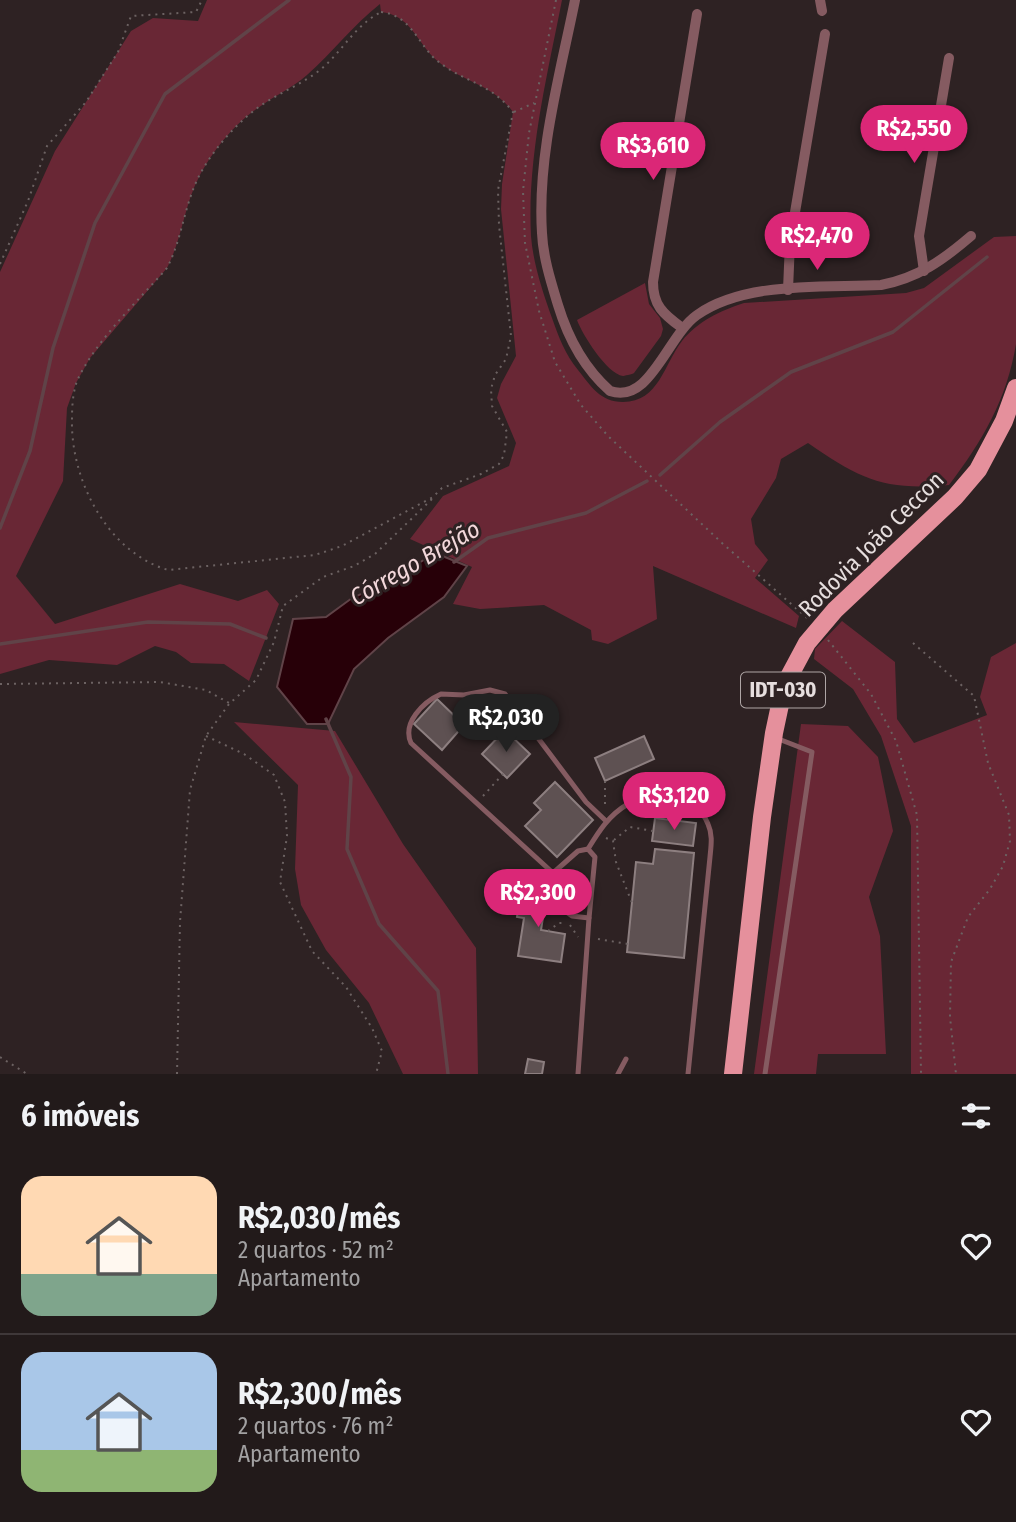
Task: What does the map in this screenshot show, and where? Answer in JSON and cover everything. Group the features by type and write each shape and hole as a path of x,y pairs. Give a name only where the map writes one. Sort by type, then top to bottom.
{"main road":[{"name":"Rodovia João Ceccon","path":"733,1074 773,737 784,686 802,652 819,629 850,595 955,497 978,470 1004,421 1016,387"}],"street":[{"path":"575,0 552,114 542,195 542,232 545,255 567,332 610,391 629,394 647,380 681,327 722,300 738,295 881,285 900,281 924,271 971,236"},
{"path":"681,327 662,312 655,302 653,282 697,14"},
{"path":"788,290 790,242 825,34"},
{"path":"924,271 919,236 949,58"}],"lane":[{"path":"553,873 411,743 408,731 414,718 438,695 464,695 490,690 505,694 586,802 606,821"},
{"path":"765,1074 812,752 773,737"},
{"path":"589,918 572,916 558,905 552,889 553,873 578,851 588,849 606,821 630,802 652,796 666,796 686,800 696,806 710,827 710,857 688,1074"},
{"path":"578,1074 589,918 596,862 588,849"},
{"path":"618,1074 626,1059"}],"path":[{"path":"0,264 29,201 47,146 86,102 118,52 131,16 196,12 202,0"},
{"path":"556,0 534,103 523,191 526,243 539,311 555,362 581,405 608,436 819,629 872,694 896,741 917,814 921,1074"},
{"path":"177,1074 180,922 190,790 206,736 229,704 257,680 274,642 283,606 323,577 354,566 375,554 433,497 442,488 481,474 499,464 506,444 507,432 492,406 491,389 495,375 506,359 511,336 499,225 498,190 513,112 502,97 485,85 459,76 433,56 411,26 392,13 382,12 366,20 320,69 256,108 227,136 199,176 187,205 175,252 167,268 90,358 76,383 72,428 74,459 84,487 115,533 130,550 151,565 168,570 315,555 342,546 433,497"},
{"path":"513,112 534,103"},
{"path":"913,643 974,696 988,763 1009,815 1010,841 1003,866 990,889 968,917 951,962 950,1017 956,1074"},
{"path":"0,684 160,681 206,690 229,704"},
{"path":"453,714 476,702 480,691"},
{"path":"508,733 522,714"},
{"path":"206,736 244,754 274,775 285,802 286,813 287,836 280,882 312,951 346,987 372,1028 382,1051 376,1074"},
{"path":"478,802 503,774"},
{"path":"605,781 606,821"},
{"path":"612,841 630,827 653,831"},
{"path":"597,834 612,841"},
{"path":"612,841 616,862 632,903"},
{"path":"0,1057 27,1074"}],"shaded area":[{"path":"207,0 562,0 535,147 531,206 532,246 545,298 566,352 592,387 608,399 623,402 645,396 653,389 688,334 702,322 726,310 744,303 906,293 924,288 994,237 1016,236 1016,344 1006,383 992,419 949,485 907,486 874,480 843,466 808,443 781,459 776,478 751,519 755,544 768,560 755,578 799,616 796,628 653,566 657,619 608,644 592,640 591,630 544,605 480,609 453,604 472,567 410,539 443,496 509,466 516,443 497,398 501,384 516,356 501,209 513,112 495,94 453,72 433,57 405,23 391,14 381,12 380,4 307,75 240,122 210,158 194,188 167,268 90,358 76,383 67,408 63,481 16,576 55,624 180,584 238,601 267,590 279,604 249,681 224,664 191,663 176,652 155,646 117,665 49,660 0,674 0,272 55,151 131,31 153,18 198,21"},
{"path":"645,283 649,304 660,318 663,329 661,336 634,373 623,376 603,361 577,320"},
{"path":"435,553 467,566 444,597 388,638 354,669 328,724 307,724 277,687 293,619 326,617 352,598 388,582"},
{"path":"842,621 895,662 897,719 914,743 987,715 980,697 991,657 1016,643 1016,1074 911,1074 911,826 881,736 853,689 814,659 815,649"},
{"path":"234,722 335,731 403,844 476,948 478,1074 403,1074 369,1003 326,950 301,905 295,869 298,785"},
{"path":"801,724 848,726 878,757 893,831 869,897 880,936 886,1054 818,1054 816,1074 754,1074"}],"building":[{"path":"437,699 464,725 442,750 414,724"},
{"path":"505,730 530,754 507,778 482,754"},
{"path":"644,736 654,759 605,781 595,758"},
{"path":"555,782 593,820 557,857 525,826 541,810 534,803"},
{"path":"655,818 696,823 693,846 652,841"},
{"path":"655,849 694,853 684,958 627,952 636,862 653,864"},
{"path":"521,889 547,893 541,930 565,934 561,962 518,956 524,918 517,917"},
{"path":"528,1059 544,1062 542,1074 525,1074"}],"waterway":[{"path":"0,528 30,451 53,348 95,223 165,94 289,0"},
{"name":"Córrego Brejão","path":"660,475 720,422 791,372 893,332 987,257"},
{"name":"Córrego Brejão","path":"454,562 488,538 586,513 647,481"},
{"name":"Córrego Brejão","path":"0,644 148,622 230,624 266,638"},
{"path":"326,719 351,777 347,849 379,924 438,991 448,1074"}]}
